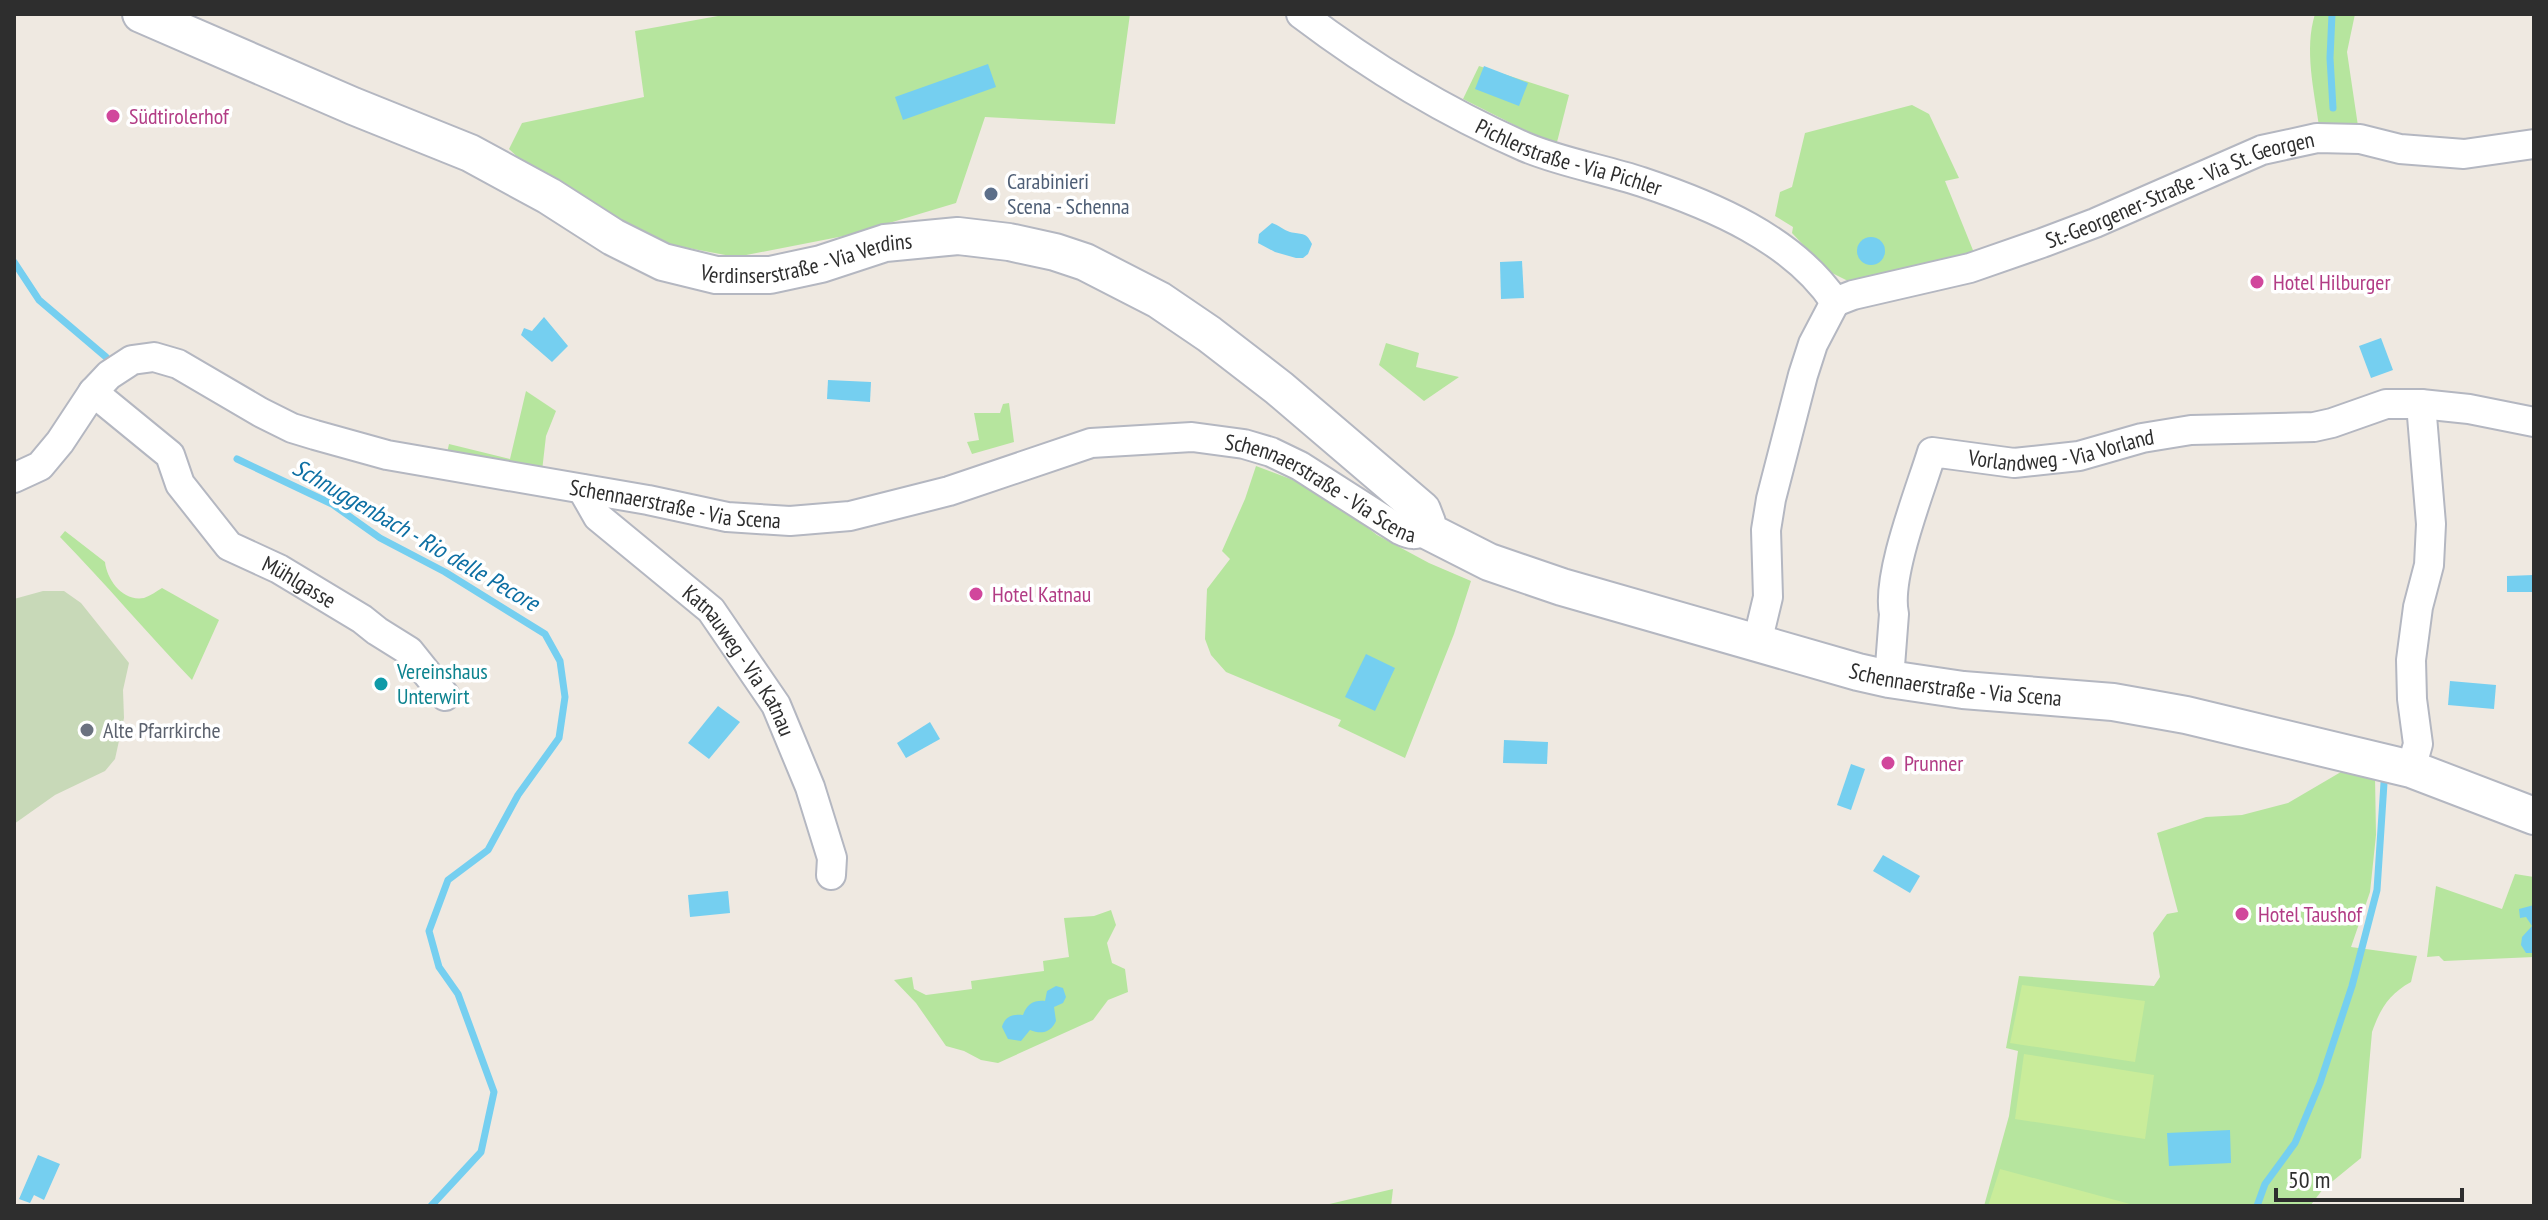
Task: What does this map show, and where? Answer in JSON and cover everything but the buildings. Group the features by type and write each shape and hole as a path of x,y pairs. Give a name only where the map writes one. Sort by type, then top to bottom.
{"street":[{"name":"Verdinserstraße - Via Verdins","path":"141,14 470,153 549,196 613,237 663,262 716,275 770,275 821,264 885,243 958,236 1009,242 1085,262 1159,300 1279,388 1422,510 1426,530"},
{"name":"Pichlerstraße - Via Pichler","path":"1301,14 1351,52 1436,104 1543,154 1641,181 1715,211 1766,238 1813,274 1835,302"},
{"name":"St.-Georgener-Straße - Via St. Georgen","path":"1835,302 1970,268 2042,243 2262,150 2317,138 2360,139 2400,149 2464,154 2534,144"},
{"path":"1757,643 1768,597 1766,530 1771,499 1806,365 1813,344 1835,302"},
{"name":"Schennaerstraße - Via Scena","path":"101,383 132,360 143,357 167,359 292,428 387,455 648,500 727,517 790,521 850,516 949,491 1091,443 1192,437 1244,444 1271,452 1300,466 1400,530 1418,535 1426,530 1489,562 1562,587 1889,679 1963,690 2123,703 2231,725 2411,769 2534,816"},
{"path":"14,478 40,466 101,383"},
{"name":"Mühlgasse","path":"101,383 166,451 180,484 229,546 279,569 409,651 445,696"},
{"name":"Vorlandweg - Via Vorland","path":"1889,679 1892,606 1898,559 1932,452 2014,463 2079,456 2142,438 2191,430 2314,427 2386,404 2469,409 2534,422"},
{"path":"2411,769 2418,744 2411,660 2418,607 2429,565 2431,524 2421,404"},
{"name":"Katnauweg - Via Katnau","path":"582,489 598,517 711,610 776,705 810,787 832,858 831,875"}],"green space":[{"path":"729,14 1130,14 1115,124 985,117 956,203 849,235 736,257 667,244 605,221 542,180 509,149 522,123 644,97 635,31"},
{"path":"2315,14 2355,14 2347,52 2358,126 2319,126 2310,55"},
{"path":"1479,66 1569,95 1556,146 1463,99"},
{"path":"1912,105 1929,114 1959,178 1945,181 1979,265 1850,282 1828,271 1792,233 1793,227 1775,216 1780,192 1792,187 1805,133"},
{"path":"1386,343 1419,353 1416,367 1459,377 1424,401 1379,365"},
{"path":"526,391 556,411 546,436 542,471 447,453 449,444 510,459"},
{"path":"1009,403 1014,442 972,454 967,442 979,440 974,413 1000,413 1003,404"},
{"path":"1256,466 1317,489 1377,535 1471,581 1454,634 1405,758 1338,726 1341,720 1226,672 1211,655 1205,639 1207,589 1230,559 1222,551"},
{"path":"65,531 105,562 117,588 129,597 144,598 162,588 219,620 192,680 60,537"},
{"path":"43,591 64,591 81,603 129,663 123,690 124,718 115,759 105,771 55,795 14,824 14,599"},
{"path":"2346,769 2375,776 2376,835 2370,892 2351,947 2417,956 2411,982 2386,1003 2372,1032 2361,1158 2323,1189 2310,1206 1984,1206 2009,1116 2018,1051 2006,1048 2019,976 2154,986 2160,977 2153,933 2167,914 2178,912 2157,833 2206,817 2242,815 2288,803"},
{"path":"2515,874 2534,877 2534,957 2444,961 2439,956 2427,957 2436,886 2502,909"},
{"path":"1111,910 1116,925 1107,943 1112,963 1125,969 1128,992 1108,1000 1093,1020 998,1063 981,1060 946,1046 916,1003 894,980 912,977 914,989 926,995 972,989 971,981 1044,971 1043,961 1069,957 1064,918 1094,916"},
{"path":"2022,985 2145,1001 2135,1062 2010,1043"},
{"path":"2024,1054 2154,1075 2145,1139 2015,1119"},
{"path":"2000,1169 2130,1204 1988,1206"},
{"path":"1393,1189 1391,1206 1321,1206"}],"water":[{"path":"988,64 996,87 903,120 895,97"},
{"path":"1484,66 1528,83 1519,106 1475,89"},
{"path":"1272,223 1308,237 1312,244 1308,254 1296,258 1258,243 1259,234"},
{"path":"1871,237 1881,241 1885,251 1881,261 1871,265 1861,261 1857,251 1861,241"},
{"path":"1522,261 1524,298 1501,299 1500,262"},
{"path":"544,317 568,346 552,362 521,335 524,328 532,331"},
{"path":"2381,338 2393,370 2371,378 2359,346"},
{"path":"828,380 871,382 870,402 827,399"},
{"path":"2534,575 2534,592 2507,592 2507,576"},
{"path":"1366,654 1395,668 1375,711 1345,697"},
{"path":"2450,681 2496,685 2494,709 2448,705"},
{"path":"718,706 740,722 709,759 688,743"},
{"path":"930,722 940,739 906,758 897,743"},
{"path":"1504,740 1548,742 1547,764 1503,763"},
{"path":"1851,764 1865,769 1851,810 1837,805"},
{"path":"1883,855 1920,876 1910,893 1873,871"},
{"path":"728,891 730,913 690,917 688,895"},
{"path":"2534,905 2534,953 2526,953 2521,945 2522,937 2532,926 2526,917 2520,918 2519,909"},
{"path":"1056,986 1063,988 1066,997 1063,1003 1054,1007 1056,1021 1052,1028 1042,1032 1030,1030 1021,1041 1008,1039 1002,1027 1005,1020 1013,1015 1023,1015 1034,1002 1045,1001 1047,991"},
{"path":"2230,1130 2231,1163 2169,1166 2167,1133"},
{"path":"38,1155 60,1164 44,1200 34,1195 30,1203 19,1199"}],"waterway":[{"path":"2332,14 2330,58 2333,108"},
{"name":"Schnuggenbach - Rio delle Pecore","path":"14,262 39,300 106,357"},
{"name":"Schnuggenbach - Rio delle Pecore","path":"237,459 332,504 380,538 445,572 545,634 560,661 565,697 559,738 518,795 488,850 448,880 429,931 439,967 458,994 494,1092 481,1152 431,1206"},
{"path":"2257,1206 2265,1184 2295,1143 2320,1083 2352,986 2377,890 2384,783"}],"place":[{"name":"Südtirolerhof","path":"113,116"},
{"name":"Carabinieri Scena - Schenna","path":"991,194"},
{"name":"Hotel Hilburger","path":"2257,282"},
{"name":"Hotel Katnau","path":"976,594"},
{"name":"Vereinshaus Unterwirt","path":"381,684"},
{"name":"Alte Pfarrkirche","path":"87,730"},
{"name":"Prunner","path":"1888,763"},
{"name":"Hotel Taushof","path":"2242,914"}]}
